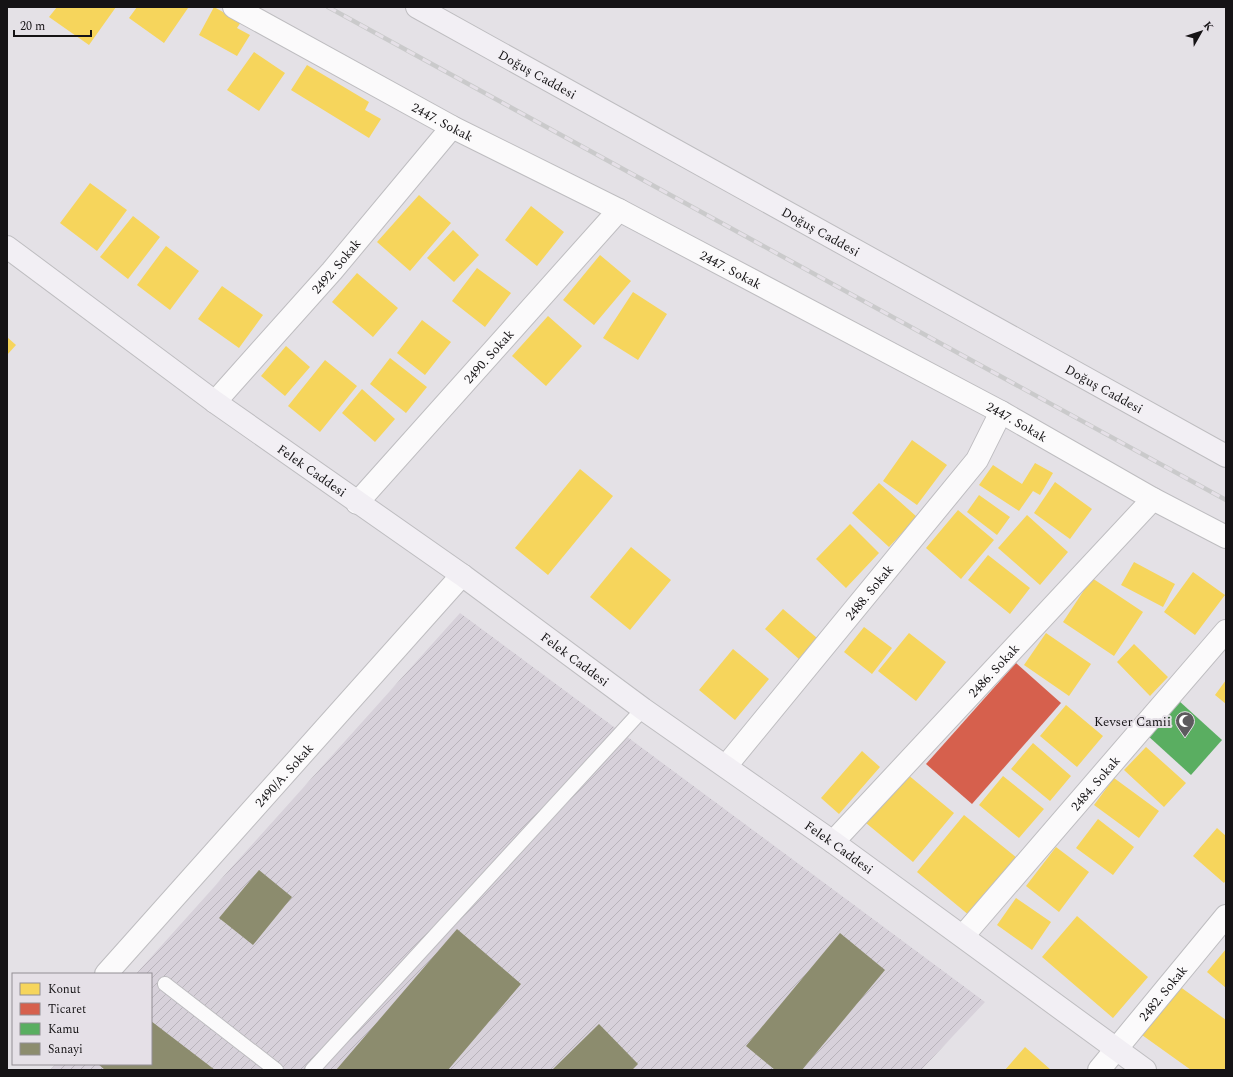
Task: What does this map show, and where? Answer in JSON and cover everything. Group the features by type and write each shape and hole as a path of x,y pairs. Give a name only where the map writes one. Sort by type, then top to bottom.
{"main road":[{"name":"Doğuş Caddesi","path":"417,7 1226,456"},
{"name":"Felek Caddesi","path":"7,247 215,402 357,503 462,575 643,709 833,842 1144,1070"}],"street":[{"name":"2447. Sokak","path":"234,7 452,127 619,210 1001,412 1153,499 1226,537"},
{"name":"2492. Sokak","path":"215,402 332,271 452,127"},
{"name":"2490. Sokak","path":"357,503 619,210"},
{"name":"2488. Sokak","path":"726,766 977,460 1001,412"},
{"name":"2486. Sokak","path":"833,842 1153,499"},
{"name":"2490/A. Sokak","path":"107,973 462,575"},
{"name":"2484. Sokak","path":"963,936 1226,631"},
{"name":"2482. Sokak","path":"1099,1070 1226,916"}],"lane":[{"path":"312,1070 643,709"},
{"path":"166,984 276,1070"}],"shaded area":[{"path":"460,613 985,1002 921,1070 50,1070 55,1065 152,1065 152,973 137,973"}],"building: Konut":[{"path":"57,7 116,7 89,45 49,17"},
{"path":"137,7 188,8 164,43 129,18"},
{"path":"214,7 241,22 237,28 250,35 237,56 199,35"},
{"path":"254,52 285,73 259,111 227,90"},
{"path":"307,65 369,102 365,110 381,119 369,138 291,90"},
{"path":"90,183 127,210 97,251 60,223"},
{"path":"419,195 451,223 410,271 377,242"},
{"path":"531,206 564,232 537,266 505,240"},
{"path":"133,216 160,237 128,279 100,257"},
{"path":"453,230 479,255 454,282 427,258"},
{"path":"166,246 199,271 170,310 137,285"},
{"path":"600,255 631,281 594,325 563,300"},
{"path":"477,268 511,293 485,327 452,301"},
{"path":"357,273 398,308 373,337 332,302"},
{"path":"222,286 263,315 239,348 198,319"},
{"path":"633,292 667,314 638,360 603,338"},
{"path":"548,316 582,346 546,386 512,356"},
{"path":"422,320 451,342 425,375 397,353"},
{"path":"7,337 16,345 7,355"},
{"path":"286,346 310,367 285,396 261,376"},
{"path":"390,358 427,387 406,413 370,384"},
{"path":"325,360 357,386 320,432 288,406"},
{"path":"362,389 395,419 375,442 342,413"},
{"path":"912,440 947,465 917,505 883,481"},
{"path":"1035,463 1053,473 1040,495 1033,491 1019,511 979,485 993,465 1022,484"},
{"path":"580,469 613,496 548,575 515,548"},
{"path":"1055,482 1092,509 1070,539 1034,513"},
{"path":"879,483 917,517 889,547 852,513"},
{"path":"979,495 1010,517 997,535 967,512"},
{"path":"958,510 994,540 961,579 926,548"},
{"path":"1027,515 1068,552 1040,585 998,548"},
{"path":"850,524 879,553 846,588 816,559"},
{"path":"631,547 671,580 630,630 590,597"},
{"path":"988,555 1030,588 1010,614 968,580"},
{"path":"1134,562 1175,584 1163,607 1121,585"},
{"path":"1193,572 1225,595 1195,635 1164,612"},
{"path":"1092,578 1143,612 1114,656 1063,622"},
{"path":"783,609 817,638 799,659 765,629"},
{"path":"864,627 892,648 872,674 844,652"},
{"path":"909,633 946,662 916,701 878,671"},
{"path":"1046,633 1091,664 1069,696 1024,665"},
{"path":"1134,644 1168,677 1150,696 1117,662"},
{"path":"733,649 769,679 735,720 699,690"},
{"path":"1226,680 1226,704 1215,695"},
{"path":"1066,705 1103,736 1077,767 1040,736"},
{"path":"1033,743 1071,776 1050,801 1011,769"},
{"path":"1146,747 1186,783 1164,807 1124,770"},
{"path":"862,751 880,767 839,814 821,798"},
{"path":"907,774 954,813 913,862 866,823"},
{"path":"1003,776 1044,809 1019,838 979,805"},
{"path":"1114,778 1159,811 1139,838 1094,805"},
{"path":"964,815 1017,858 970,916 917,872"},
{"path":"1098,819 1134,847 1113,875 1076,848"},
{"path":"1217,828 1226,836 1226,880 1224,883 1193,856"},
{"path":"1056,847 1089,872 1059,912 1026,886"},
{"path":"1016,898 1051,922 1032,950 997,925"},
{"path":"1077,916 1148,977 1113,1018 1042,957"},
{"path":"1226,949 1226,988 1207,972"},
{"path":"1179,986 1226,1020 1225,1070 1191,1070 1142,1035"},
{"path":"1025,1047 1051,1070 1005,1070"}],"building: Ticaret":[{"path":"1016,663 1061,703 972,804 926,764"}],"building: Kamu":[{"name":"Kevser Camii","path":"1178,700 1222,740 1191,775 1147,735"}],"building: Sanayi":[{"path":"259,870 292,897 253,945 219,918"},
{"path":"457,929 521,984 448,1070 336,1070"},
{"path":"840,933 885,970 802,1070 775,1070 746,1046"},
{"path":"152,1022 215,1070 105,1070 99,1065 152,1065"},
{"path":"599,1024 638,1064 632,1070 552,1070"}],"railway":[{"path":"328,7 1226,500"}],"place":[{"name":"Kevser Camii","path":"1185,738"}]}
